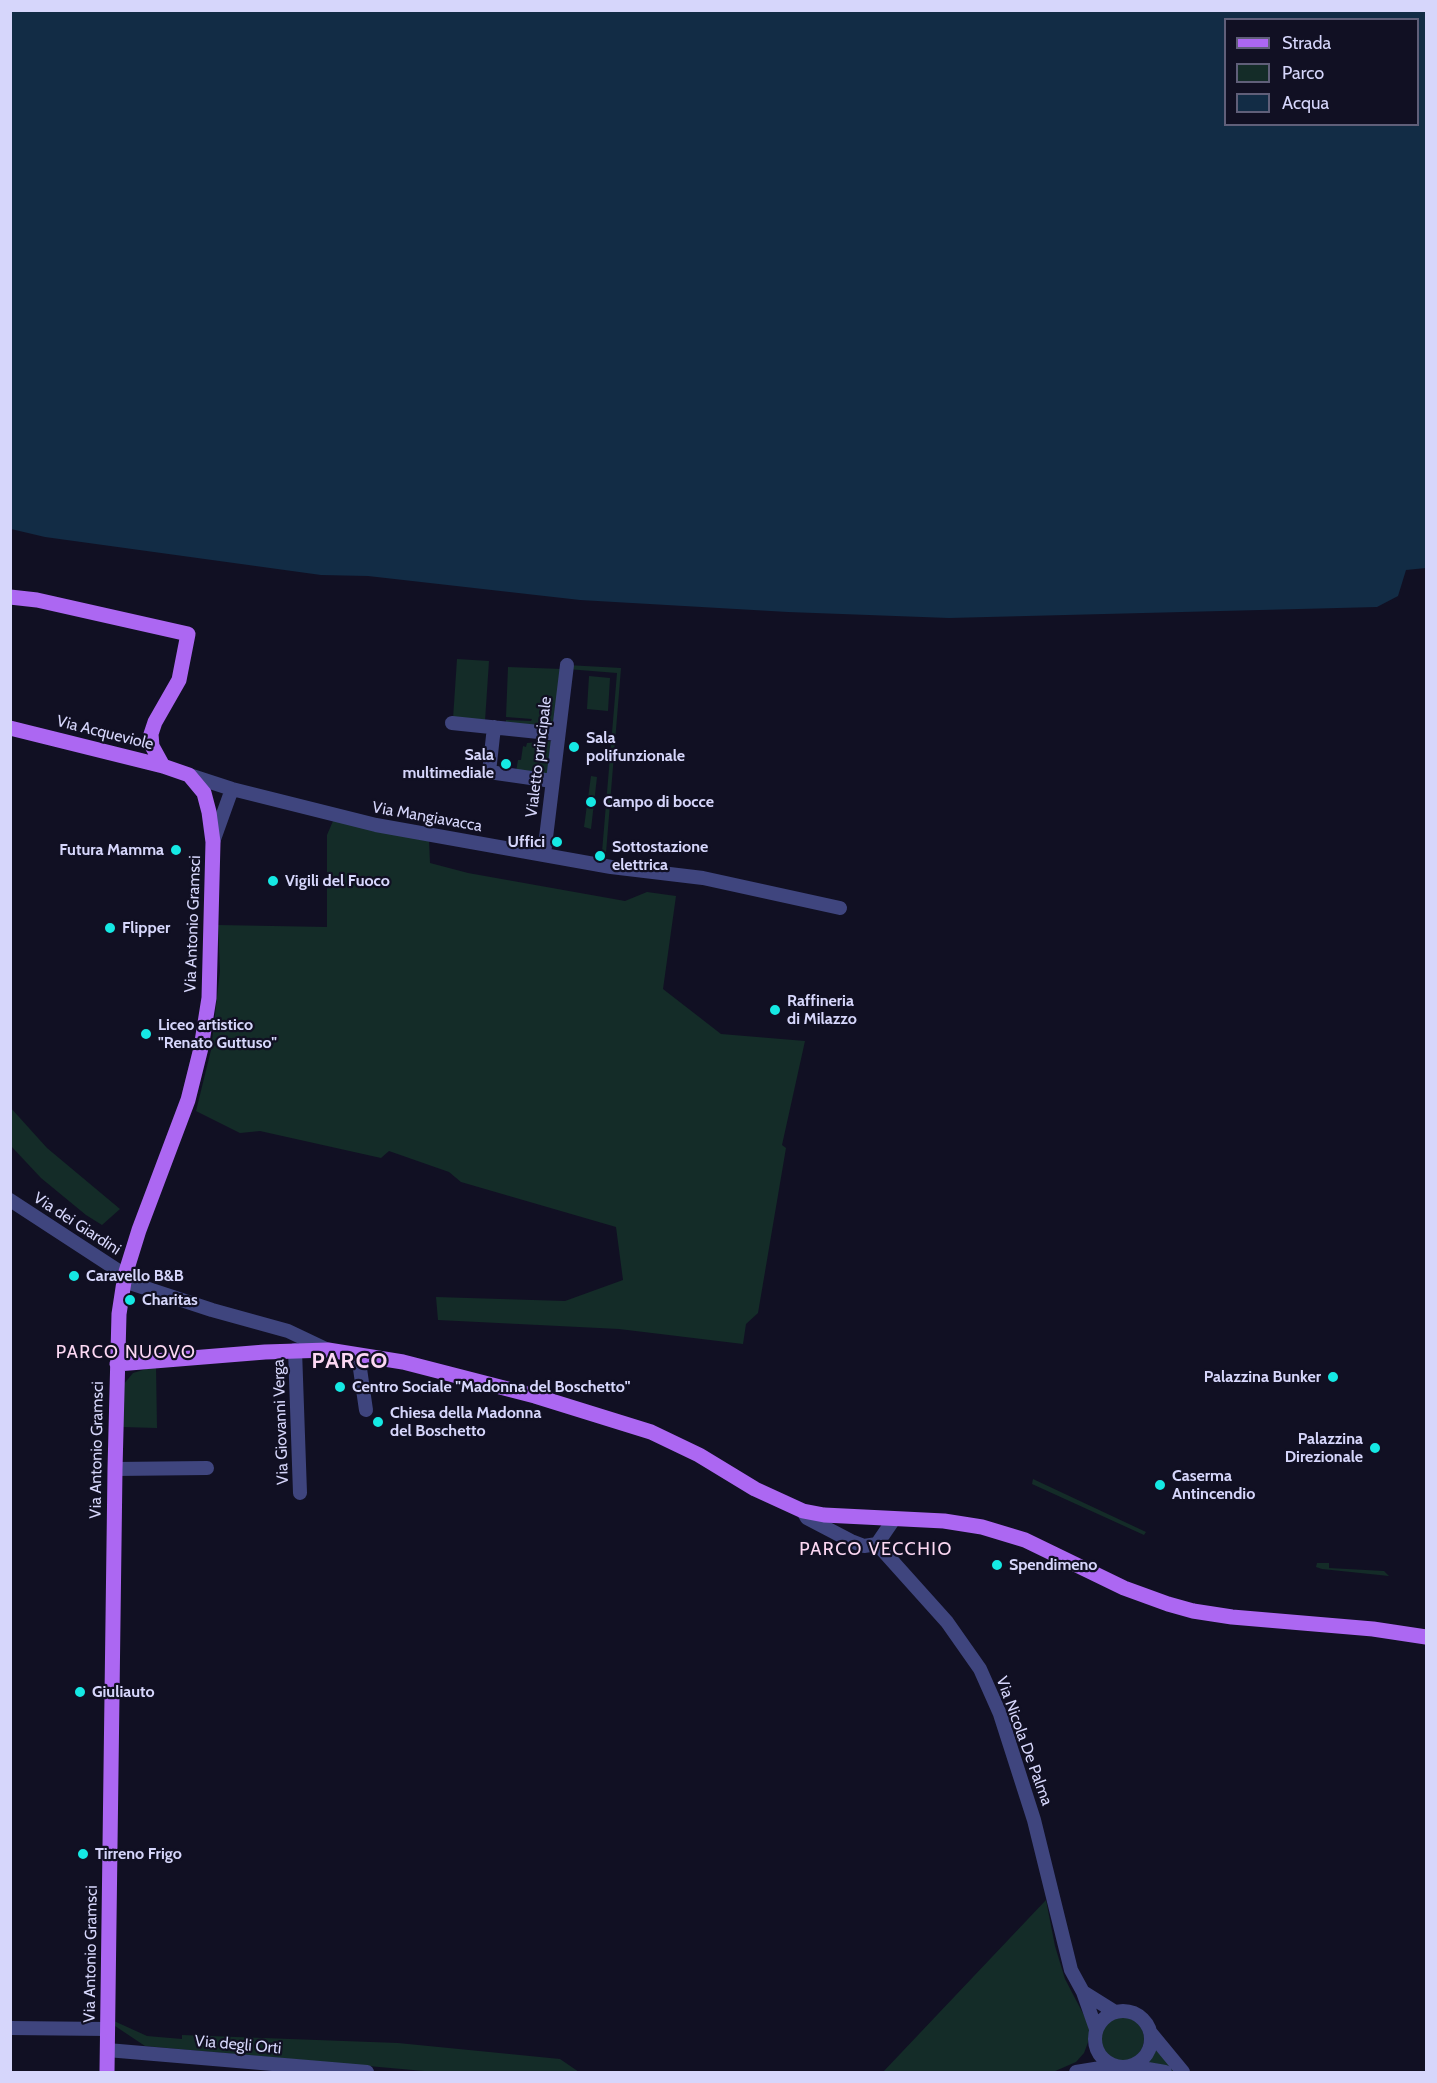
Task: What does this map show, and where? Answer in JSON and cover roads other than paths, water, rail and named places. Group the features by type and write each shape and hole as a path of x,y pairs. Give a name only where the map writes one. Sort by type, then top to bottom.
{"main road":[{"path":"10,597 37,600 188,634 179,680 155,722 151,734 152,746 163,766"},
{"name":"Via Acqueviole","path":"10,728 163,766 189,775"},
{"name":"Via Antonio Gramsci","path":"107,2073 119,1314 129,1281 139,1230 189,1100 209,998 213,842 204,793 189,775"},
{"path":"117,1364 295,1350 328,1350 403,1362 535,1396 634,1426 674,1442 754,1489 803,1511 824,1515 944,1521 982,1527 1025,1540 1124,1588 1193,1611 1232,1617 1354,1620 1426,1628"},
{"path":"1290,1620 1426,1637"}],"street":[{"name":"Vialetto principale","path":"544,854 567,665"},
{"path":"452,723 558,734"},
{"path":"494,727 489,772 552,781"},
{"name":"Via Mangiavacca","path":"189,775 232,789 376,825 649,873 703,878 840,908"},
{"name":"Via Antonio Gramsci","path":"213,842 232,789"},
{"name":"Via dei Giardini","path":"10,1200 129,1281 212,1310 288,1331 328,1350"},
{"name":"Via Giovanni Verga","path":"295,1350 300,1493"},
{"path":"358,1355 366,1410"},
{"path":"115,1469 207,1468"},
{"path":"803,1511 807,1518 864,1546 877,1544 894,1519"},
{"name":"Via Nicola De Palma","path":"877,1544 947,1622 980,1670 1000,1714 1031,1809 1071,1970 1083,1992 1096,2030"},
{"path":"1083,1992 1115,2012"},
{"path":"1077,2072 1095,2047 1096,2030 1107,2016 1124,2011 1132,2013 1146,2024 1183,2073"},
{"path":"10,2028 108,2029"},
{"path":"1130,2067 1145,2057 1151,2040 1150,2031"},
{"path":"1095,2047 1105,2062 1113,2066"},
{"name":"Via degli Orti","path":"107,2050 367,2073"},
{"path":"1077,2072 1113,2066 1165,2073"}],"water":[{"path":"11,10 1426,11 1426,568 1406,570 1398,596 1377,607 949,618 788,612 580,600 368,576 321,575 45,537 11,529"}],"place":[{"name":"Sala polifunzionale","path":"574,747"},
{"name":"Sala multimediale","path":"506,764"},
{"name":"Campo di bocce","path":"591,802"},
{"name":"Uffici","path":"557,842"},
{"name":"Futura Mamma","path":"176,850"},
{"name":"Sottostazione elettrica","path":"600,856"},
{"name":"Vigili del Fuoco","path":"273,881"},
{"name":"Flipper","path":"110,928"},
{"name":"Raffineria di Milazzo","path":"775,1010"},
{"name":"Liceo artistico \"Renato Guttuso\"","path":"146,1034"},
{"name":"Caravello B&B","path":"74,1276"},
{"name":"Charitas","path":"130,1300"},
{"name":"Palazzina Bunker","path":"1333,1377"},
{"name":"Centro Sociale \"Madonna del Boschetto\"","path":"340,1387"},
{"name":"Chiesa della Madonna del Boschetto","path":"378,1422"},
{"name":"Palazzina Direzionale","path":"1375,1448"},
{"name":"Caserma Antincendio","path":"1160,1485"},
{"name":"Spendimeno","path":"997,1565"},
{"name":"Giuliauto","path":"80,1692"},
{"name":"Tirreno Frigo","path":"83,1854"}],"district":[{"name":"PARCO NUOVO","path":"126,1353"},
{"name":"PARCO","path":"350,1362"},
{"name":"PARCO VECCHIO","path":"876,1550"}]}
